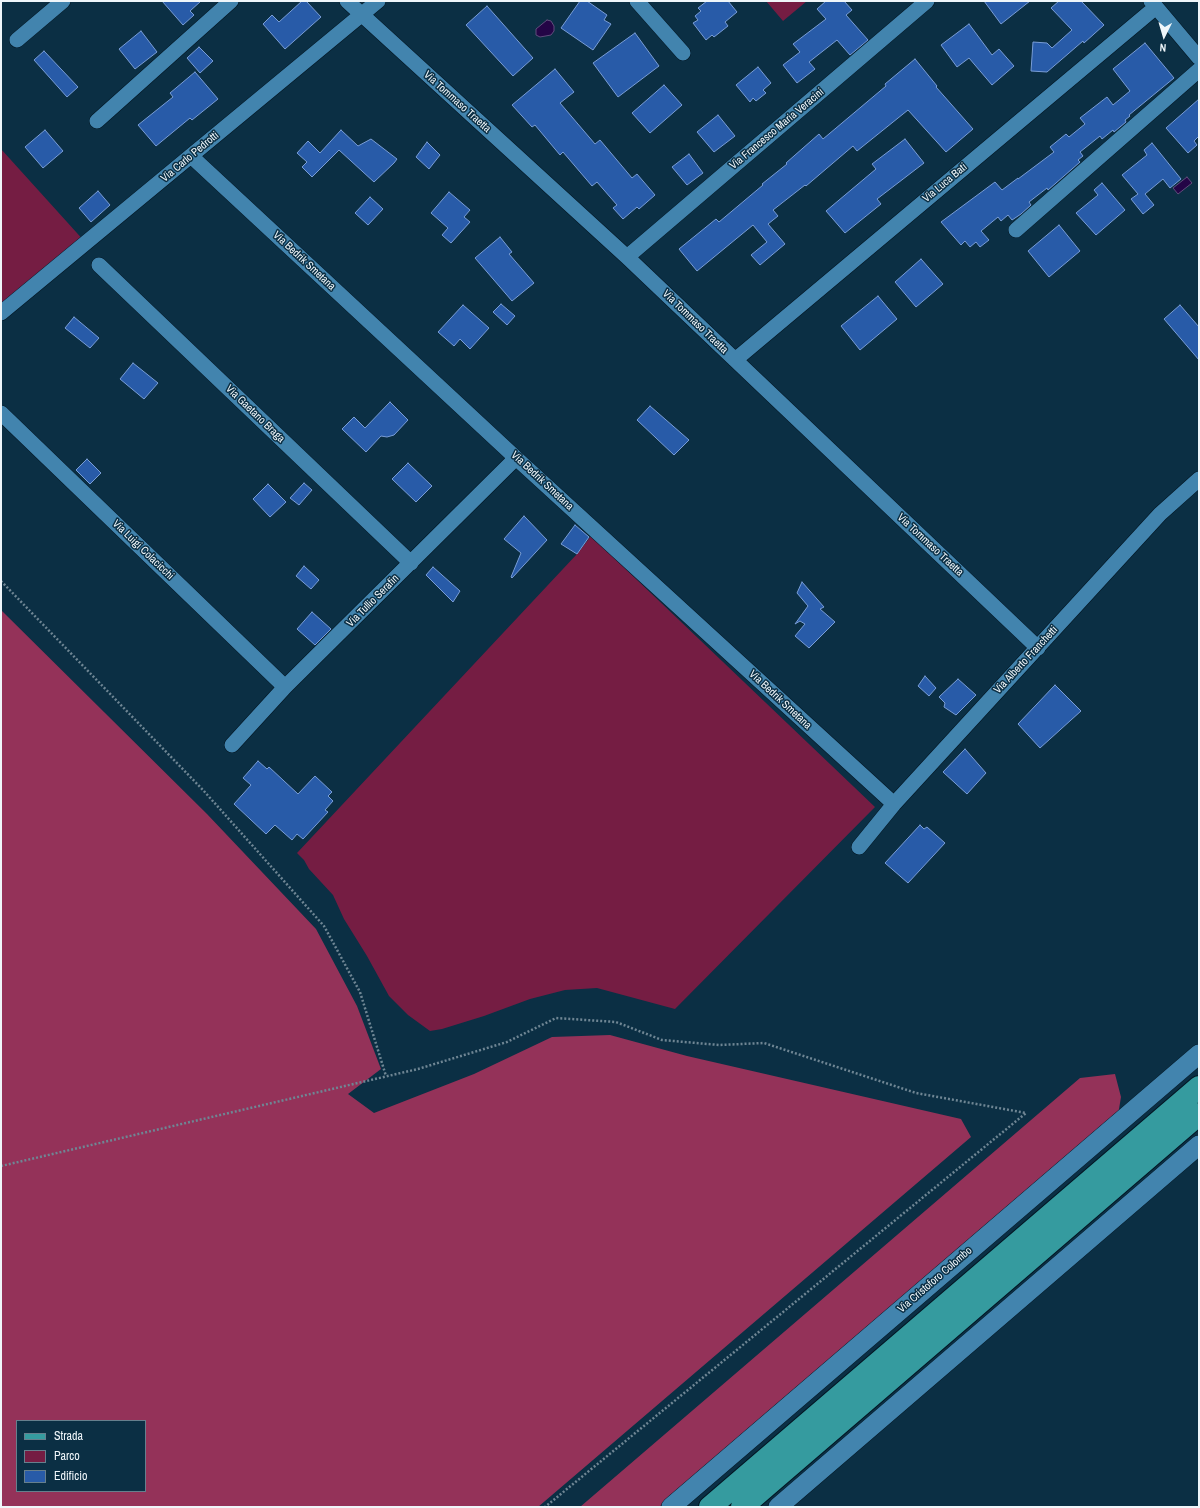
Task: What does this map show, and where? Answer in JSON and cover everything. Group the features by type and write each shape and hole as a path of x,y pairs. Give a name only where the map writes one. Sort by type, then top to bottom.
{"main road":[{"path":"710,1507 1199,1087"},
{"path":"742,1507 1199,1114"}],"street":[{"path":"17,40 63,1"},
{"path":"96,120 230,1"},
{"name":"Via Tommaso Traetta","path":"347,1 627,257 1038,648"},
{"name":"Via Carlo Pedrotti","path":"1,313 378,1"},
{"path":"637,1 683,53"},
{"name":"Via Francesco Maria Veracini","path":"627,257 927,1"},
{"path":"1153,4 1199,58"},
{"name":"Via Luca Bati","path":"735,360 1153,4"},
{"path":"1016,230 1199,70"},
{"name":"Via Bedrik Smetana","path":"191,156 516,458 894,804"},
{"name":"Via Gaetano Braga","path":"100,265 411,563"},
{"name":"Via Luigi Colacicchi","path":"1,413 285,688"},
{"name":"Via Tullio Serafin","path":"232,745 285,688 516,458"},
{"name":"Via Alberto Franchetti","path":"859,847 894,804 1160,514 1199,479"},
{"name":"Via Cristoforo Colombo","path":"671,1507 1199,1054"},
{"path":"778,1507 1199,1145"}],"path":[{"path":"1,581 203,790 324,926 360,992 386,1076"},
{"path":"1,1166 418,1069 507,1042 556,1018 616,1022 662,1040 719,1045 764,1043 916,1092 1026,1113 545,1507"}],"green space":[{"path":"766,1 807,1 783,21"},
{"path":"1,149 86,243 1,313"},
{"path":"591,536 875,807 675,1009 597,988 565,990 530,999 484,1016 442,1029 430,1031 408,1015 389,996 344,919 333,895 309,869 304,860 297,853 577,554"}],"shaded area":[{"path":"547,20 551,21 554,26 554,31 551,35 540,37 536,35 536,29"},
{"path":"1187,177 1192,183 1178,194 1173,188"},
{"path":"1,610 207,814 316,929 357,1006 381,1069 348,1094 374,1113 474,1074 552,1037 610,1035 687,1056 961,1119 971,1137 538,1507 1,1507"},
{"path":"1115,1074 1121,1097 1118,1115 659,1507 580,1507 1080,1078"}],"building":[{"path":"162,1 201,1 190,11 194,15 183,25"},
{"path":"302,1 306,1 321,17 285,49 263,24 272,15 279,22"},
{"path":"580,1 587,1 607,15 604,20 611,24 593,50 561,28"},
{"path":"707,1 728,1 737,12 725,22 728,26 714,37 712,35 706,40 693,23 698,20 695,16 701,11 698,8"},
{"path":"826,1 844,1 852,10 846,15 868,40 850,55 837,40 809,62 815,69 797,83 783,65 800,52 793,44 826,19 817,9"},
{"path":"984,1 1030,1 1001,24"},
{"path":"1059,1 1081,1 1104,25 1047,72 1031,71 1033,42 1047,43 1052,48 1072,30 1051,8"},
{"path":"487,6 533,58 513,76 466,25"},
{"path":"969,24 992,55 999,49 1014,66 992,85 969,58 957,67 941,45"},
{"path":"141,31 157,52 135,69 119,49"},
{"path":"635,33 659,66 618,97 593,63"},
{"path":"1145,43 1174,78 1129,115 1130,116 1125,120 1126,122 1114,132 1113,130 1102,139 1100,136 1080,152 1083,156 1078,160 1080,162 1048,190 1047,188 1029,202 1031,205 1021,214 1012,220 1008,215 1001,221 998,217 981,231 989,240 980,247 976,242 970,247 965,241 961,245 941,222 995,182 1002,190 1018,179 1054,152 1050,147 1066,134 1069,137 1085,124 1080,118 1107,97 1113,105 1130,91 1113,69"},
{"path":"199,47 213,61 200,73 187,58"},
{"path":"44,51 78,87 67,97 34,60"},
{"path":"915,59 937,86 936,87 973,129 946,152 908,110 857,151 853,146 806,186 805,185 773,210 778,216 768,224 785,244 760,265 751,255 767,242 753,225 697,271 679,249 716,219 719,222 787,164 786,163 819,134 823,139 886,86 885,84"},
{"path":"758,67 771,83 763,90 766,93 756,101 753,98 750,102 736,85"},
{"path":"555,69 574,92 560,103 595,144 600,140 632,178 637,174 655,195 639,209 637,207 623,219 613,208 617,205 597,182 592,186 563,152 560,155 535,125 532,127 512,105"},
{"path":"195,72 218,99 192,120 190,118 156,146 138,125 173,97 170,93"},
{"path":"664,85 682,105 650,133 632,113"},
{"path":"1199,99 1199,136 1194,141 1197,145 1188,153 1166,128"},
{"path":"718,115 735,136 714,152 697,132"},
{"path":"45,130 63,151 43,168 25,147"},
{"path":"341,130 358,146 371,139 397,159 374,182 339,150 312,177 302,167 307,162 297,153 308,141 320,153"},
{"path":"905,139 924,163 877,199 881,204 845,233 826,211 876,169 872,164"},
{"path":"427,142 440,155 429,169 416,157"},
{"path":"1152,143 1181,179 1170,188 1163,179 1145,194 1154,205 1143,214 1131,199 1138,194 1122,175 1147,155 1144,150"},
{"path":"689,154 703,173 687,185 672,167"},
{"path":"1102,183 1125,210 1096,235 1076,213 1098,195 1094,190"},
{"path":"98,191 110,205 91,222 79,208"},
{"path":"449,192 470,210 464,217 470,222 451,243 442,235 448,228 431,213"},
{"path":"370,197 383,209 368,225 355,213"},
{"path":"1059,225 1080,251 1049,277 1028,251"},
{"path":"500,237 512,252 509,254 534,283 512,301 475,258"},
{"path":"921,259 943,284 916,307 895,282"},
{"path":"878,296 897,319 860,350 841,326"},
{"path":"501,304 515,316 507,325 493,312"},
{"path":"463,305 489,328 470,349 460,339 454,346 438,332"},
{"path":"1180,305 1199,327 1199,360 1164,319"},
{"path":"74,317 99,338 90,348 65,328"},
{"path":"133,363 158,383 144,399 120,379"},
{"path":"390,402 408,420 394,435 387,437 381,436 366,452 342,429 354,417 365,428"},
{"path":"650,406 689,440 674,455 637,420"},
{"path":"87,459 101,473 90,484 76,470"},
{"path":"408,463 432,486 416,502 392,479"},
{"path":"304,483 312,490 299,505 290,498"},
{"path":"268,484 286,502 270,517 253,499"},
{"path":"524,516 547,540 512,578 511,577 521,553 504,539"},
{"path":"575,525 589,537 577,554 561,544"},
{"path":"304,566 319,580 311,589 296,576"},
{"path":"433,567 460,591 453,602 426,575"},
{"path":"802,582 824,607 820,609 835,622 809,648 795,636 805,624 800,621 795,624 808,606 797,593"},
{"path":"312,612 331,629 315,645 297,629"},
{"path":"925,676 936,688 929,696 918,686"},
{"path":"958,679 976,695 956,715 944,707 945,703 939,697"},
{"path":"1055,685 1081,711 1040,748 1018,724"},
{"path":"965,749 986,773 967,794 943,772"},
{"path":"258,761 267,769 269,767 298,794 315,776 332,792 328,796 333,801 325,810 328,812 303,839 297,834 292,840 275,825 266,834 234,804 251,785 243,778"},
{"path":"920,825 924,829 927,827 945,843 908,883 885,863"}]}
